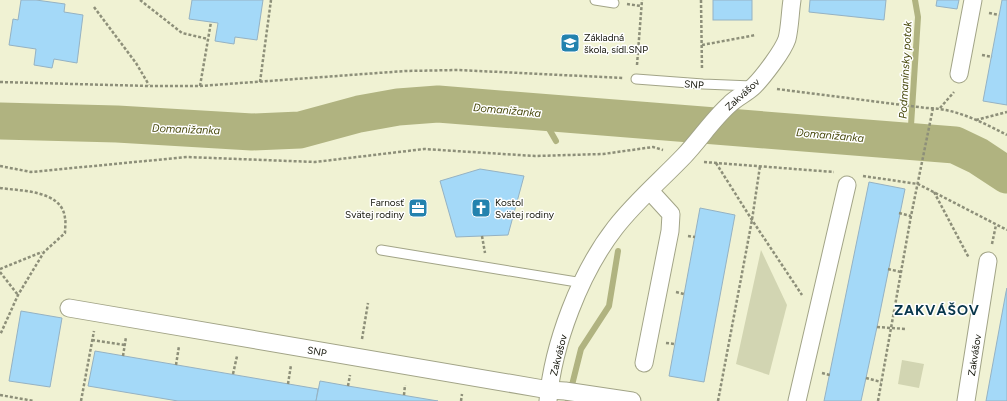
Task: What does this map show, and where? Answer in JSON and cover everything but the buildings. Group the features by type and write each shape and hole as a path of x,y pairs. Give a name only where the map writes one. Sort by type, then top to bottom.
{"street":[{"name":"Zakvášov","path":"560,394 558,347 572,305 594,260 615,228 685,155 730,103 753,86 769,68 786,40 792,0"},
{"path":"959,74 973,0"},
{"path":"797,401 847,185"},
{"path":"644,364 670,231 671,214 650,191"},
{"name":"Zakvášov","path":"966,401 988,261"},
{"name":"SNP","path":"69,308 560,394"},
{"path":"560,394 632,401"}],"lane":[{"path":"596,0 614,3"},
{"name":"SNP","path":"636,79 753,86"},
{"path":"381,250 583,283"}],"path":[{"path":"140,0 182,33 208,38"},
{"path":"260,82 271,0"},
{"path":"0,82 200,86 405,71 459,70 636,79 642,0"},
{"path":"702,0 703,84"},
{"path":"94,7 136,63 149,86"},
{"path":"986,12 999,15"},
{"path":"200,86 211,22"},
{"path":"702,44 756,35"},
{"path":"979,54 992,57"},
{"path":"753,86 813,92 926,108 940,108 976,120 1007,134"},
{"path":"878,401 911,216 933,108"},
{"path":"976,120 1007,112"},
{"path":"0,166 31,172 187,158 315,162 424,150 535,156 603,154 653,147 685,155"},
{"path":"716,162 752,220 817,317"},
{"path":"718,401 752,220 760,166"},
{"path":"0,188 43,194 60,204 65,217 64,233 44,252 18,295 0,335"},
{"path":"934,191 970,259"},
{"path":"900,213 911,216"},
{"path":"0,269 44,252"},
{"path":"888,269 901,272"},
{"path":"0,272 18,295"},
{"path":"359,358 368,303"},
{"path":"81,401 97,313"},
{"path":"877,327 906,329"},
{"path":"92,340 125,345"},
{"path":"866,378 881,382"},
{"path":"0,395 34,401"}],"green space":[{"path":"761,250 787,305 769,375 736,364"},
{"path":"902,360 924,364 919,388 898,384"}],"waterway":[{"name":"Podmanínsky potok","path":"910,141 918,17 915,0"},
{"name":"Domanižanka","path":"0,121 117,124 252,132 300,130 359,114 398,107 438,104 955,145 978,156 1007,175"},
{"path":"540,113 556,141"},
{"path":"568,401 581,349 609,306 618,251"}],"place":[{"name":"Základná škola, sídl.SNP","path":"570,43"},
{"name":"Farnosť Svätej rodiny","path":"418,208"},
{"name":"Kostol Svätej rodiny","path":"481,208"}],"district":[{"name":"ZAKVÁŠOV","path":"937,310"}]}
